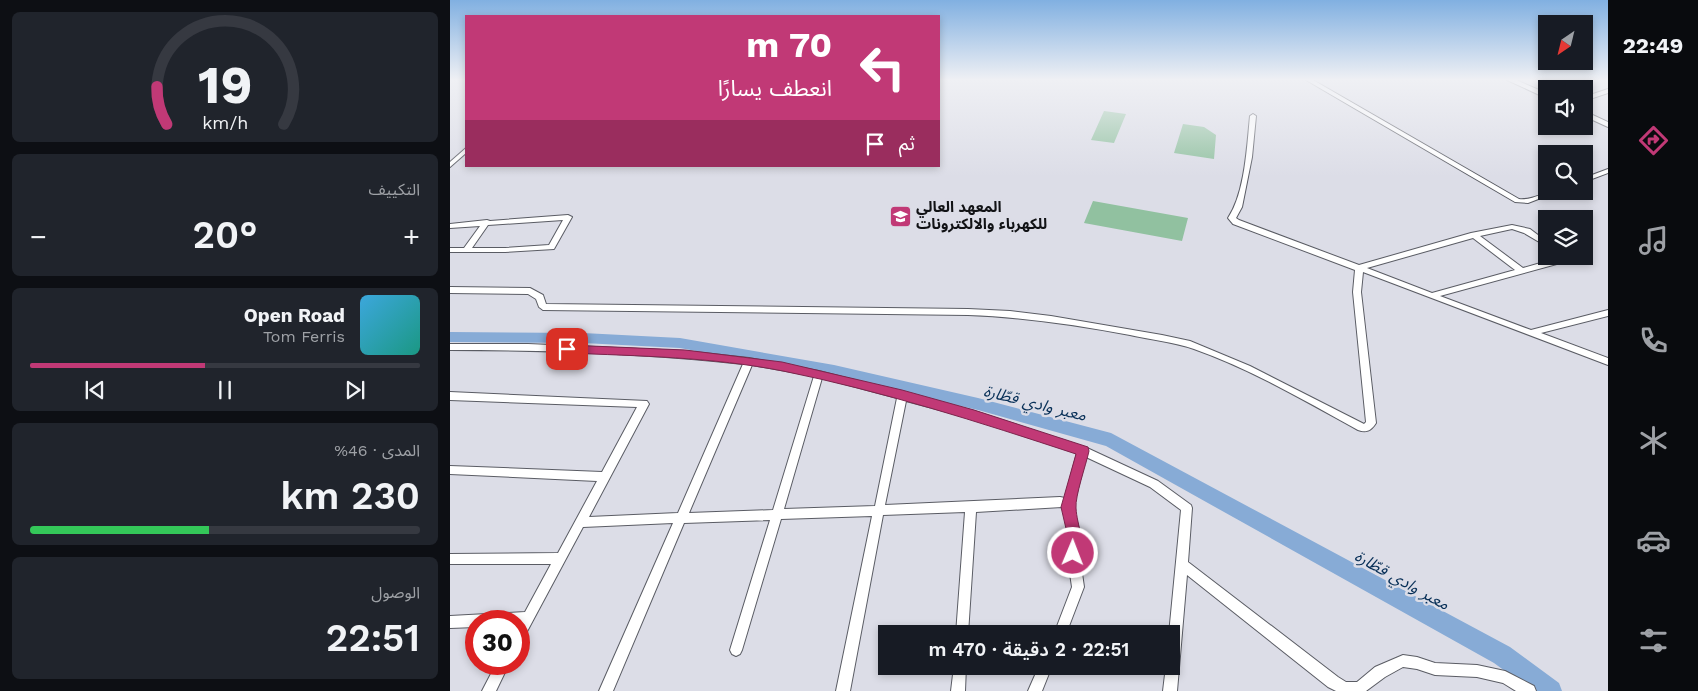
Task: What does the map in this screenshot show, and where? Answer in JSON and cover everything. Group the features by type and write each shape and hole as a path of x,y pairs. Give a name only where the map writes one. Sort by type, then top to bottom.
{"street":[{"path":"1364,112 1517,201 1524,202 1538,197"},
{"path":"1253,116 1249,157 1239,207 1232,218 1233,220 1608,362"},
{"path":"1593,118 1608,125"},
{"path":"450,165 465,151"},
{"path":"1593,177 1608,171"},
{"path":"450,226 568,217 551,247 450,250"},
{"path":"466,250 487,222"},
{"path":"1359,268 1474,235 1516,227 1527,231 1538,239"},
{"path":"1474,235 1522,272"},
{"path":"1432,295 1545,265"},
{"path":"450,290 530,291 540,297 543,307 968,312 1006,313 1058,319 1144,334 1203,349 1294,391 1366,428 1371,424 1357,292 1359,268"},
{"path":"1531,333 1608,314"},
{"path":"450,347 676,354 749,361 818,374 974,415 1083,451 1154,484 1187,508 1170,691"},
{"path":"606,691 749,361"},
{"path":"736,650 818,374"},
{"path":"843,691 902,395"},
{"path":"450,396 644,404 530,614"},
{"path":"1063,625 1078,587 1073,553 1074,533 1068,507 1083,451"},
{"path":"450,470 604,477"},
{"path":"580,522 1060,502 1068,507"},
{"path":"963,625 971,507"},
{"path":"450,559 560,558"},
{"path":"1181,564 1333,682 1345,689 1359,688 1380,672 1403,661 1435,669 1477,671 1504,677 1529,691"},
{"path":"450,622 465,621"},
{"path":"489,691 498,675"},
{"path":"958,691 959,675"},
{"path":"1035,691 1042,675"}],"green space":[{"path":"1103,112 1126,114 1114,143 1091,140"},
{"path":"1183,124 1204,127 1216,135 1214,159 1174,153"},
{"path":"1093,201 1188,218 1182,241 1084,223"}],"waterway":[{"name":"معبر وادي قطّارة","path":"450,337 583,338 680,343 834,371 978,404 1111,440 1502,655 1551,691"}],"place":[{"name":"المعهد العالي للكهرباء والالكترونات","path":"900,216"}],"route":[{"path":"567,349 685,354 782,366 902,395 974,415 1083,451 1068,507 1074,533 1073,553"}]}
